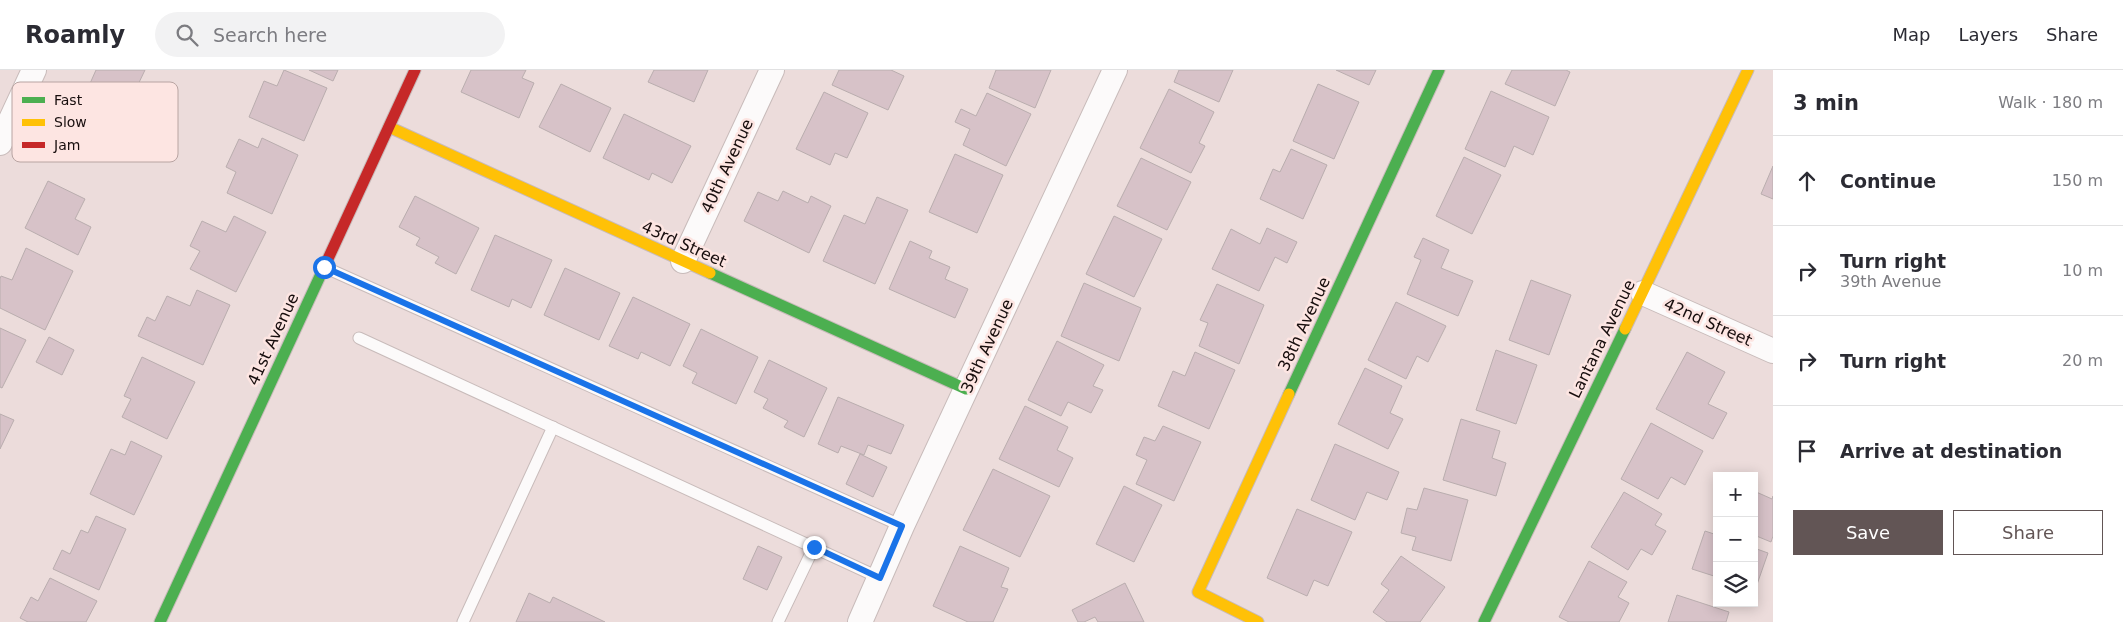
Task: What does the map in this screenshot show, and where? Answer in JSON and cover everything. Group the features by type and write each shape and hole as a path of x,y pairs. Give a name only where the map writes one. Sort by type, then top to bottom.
{"street":[{"path":"28,82 34,70"},
{"name":"41st Avenue","path":"160,622 415,70"},
{"name":"40th Avenue","path":"683,261 772,70"},
{"name":"39th Avenue","path":"860,622 902,526 1115,70"},
{"name":"38th Avenue","path":"1258,622 1198,592 1439,70"},
{"name":"Lantana Avenue","path":"1484,622 1748,70"},
{"path":"0,143 12,117"},
{"name":"43rd Street","path":"389,127 966,389"},
{"name":"42nd Street","path":"1643,293 1773,351"}],"lane":[{"path":"324,267 902,526"},
{"path":"360,338 880,578"},
{"path":"463,622 553,427"},
{"path":"778,622 814,547"}],"building":[{"path":"96,70 145,70 139,82 91,82"},
{"path":"284,70 327,88 304,141 249,117 264,81 277,86"},
{"path":"309,70 338,70 333,81"},
{"path":"471,70 526,70 522,78 534,83 519,118 461,92"},
{"path":"654,70 708,70 694,102 648,82"},
{"path":"839,70 891,70 904,76 888,110 832,85"},
{"path":"996,70 1051,70 1035,108 989,88"},
{"path":"1179,70 1233,70 1219,102 1174,82"},
{"path":"1336,70 1376,70 1369,85"},
{"path":"1512,70 1566,70 1570,72 1555,106 1505,84"},
{"path":"561,84 611,108 590,152 539,127"},
{"path":"1318,84 1359,102 1334,159 1293,141"},
{"path":"1169,89 1214,112 1199,143 1205,146 1191,173 1140,148"},
{"path":"1491,91 1549,117 1533,155 1514,146 1505,167 1465,149"},
{"path":"824,92 868,113 847,158 835,153 830,165 796,149"},
{"path":"987,93 1031,114 1006,166 963,145 970,129 955,122 961,109 976,116"},
{"path":"624,114 691,146 672,183 652,173 649,180 603,158"},
{"path":"262,138 298,155 272,214 227,193 236,172 226,167 239,139 258,148"},
{"path":"1291,149 1327,165 1303,219 1260,199 1273,169 1280,172"},
{"path":"955,154 1003,175 977,233 929,212"},
{"path":"1464,157 1501,175 1472,234 1436,216"},
{"path":"1141,158 1191,182 1167,230 1117,206"},
{"path":"1773,166 1773,199 1761,194"},
{"path":"48,181 85,199 75,219 91,227 78,255 25,228"},
{"path":"783,191 808,203 811,196 831,206 809,253 744,221 758,192 778,201"},
{"path":"415,196 479,228 456,274 435,263 439,257 416,245 420,238 399,227"},
{"path":"877,197 908,210 875,284 823,261 844,215 865,224"},
{"path":"234,216 266,232 236,292 190,269 200,251 190,246 202,221 226,232"},
{"path":"1114,216 1162,239 1134,297 1086,274"},
{"path":"1267,228 1297,242 1287,263 1275,257 1259,291 1212,269 1231,229 1260,244"},
{"path":"495,235 552,260 531,308 512,299 509,307 471,290"},
{"path":"1423,238 1449,250 1441,268 1473,281 1458,316 1407,294 1421,260 1414,257"},
{"path":"910,241 932,251 929,258 950,267 945,279 968,289 955,318 889,289"},
{"path":"26,248 73,271 45,330 0,308 1,276 12,280"},
{"path":"565,268 620,293 599,340 544,315"},
{"path":"1531,280 1571,295 1549,355 1509,340"},
{"path":"1084,283 1141,308 1119,361 1061,336"},
{"path":"1217,284 1264,305 1239,364 1199,346 1208,323 1200,320"},
{"path":"197,290 230,305 203,365 138,336 147,317 155,321 167,296 190,306"},
{"path":"633,297 690,324 670,366 641,352 638,359 609,346"},
{"path":"1396,302 1446,326 1428,362 1417,356 1406,379 1368,360"},
{"path":"0,328 26,340 2,388 0,387"},
{"path":"701,329 758,357 736,404 692,383 697,373 683,366"},
{"path":"49,337 74,350 62,375 36,362"},
{"path":"1057,341 1104,365 1093,386 1103,390 1091,413 1068,402 1061,416 1028,400"},
{"path":"1496,350 1537,365 1516,424 1476,410"},
{"path":"1195,352 1235,370 1209,429 1158,406 1173,371 1185,376"},
{"path":"1687,352 1725,372 1708,404 1727,413 1713,439 1656,409"},
{"path":"142,357 195,382 167,439 122,417 131,399 124,396"},
{"path":"769,360 827,388 804,437 784,427 788,421 763,408 768,399 754,392"},
{"path":"1365,368 1402,386 1390,413 1403,419 1388,449 1338,424"},
{"path":"838,397 904,425 891,454 868,445 864,455 841,446 838,453 818,444"},
{"path":"1025,406 1068,427 1057,450 1073,458 1059,487 999,459"},
{"path":"0,414 14,420 0,449"},
{"path":"1461,419 1500,431 1492,458 1506,463 1496,496 1443,480"},
{"path":"1651,423 1703,451 1685,485 1671,477 1658,499 1621,479"},
{"path":"1163,426 1201,442 1174,501 1136,484 1147,460 1136,455 1144,437 1155,441"},
{"path":"131,441 162,456 134,515 90,494 111,449 125,455"},
{"path":"1335,444 1399,472 1387,500 1367,492 1355,520 1311,500"},
{"path":"860,454 887,467 873,497 846,484"},
{"path":"993,469 1050,496 1020,557 963,530"},
{"path":"1124,486 1162,505 1134,562 1096,544"},
{"path":"1424,488 1468,500 1451,561 1412,550 1416,537 1401,533 1407,508 1417,510"},
{"path":"1624,492 1662,514 1655,525 1666,531 1652,555 1641,549 1628,570 1591,547"},
{"path":"1758,493 1772,499 1773,496 1773,536 1771,542 1758,537"},
{"path":"1297,509 1352,532 1328,586 1314,580 1307,596 1267,578"},
{"path":"96,516 126,529 99,590 53,569 62,550 70,554 81,530 88,533"},
{"path":"1705,531 1713,534 1713,576 1692,569"},
{"path":"758,546 782,557 767,590 743,579"},
{"path":"960,546 1009,568 1001,587 1008,589 993,622 968,622 933,606"},
{"path":"1758,549 1768,553 1758,582"},
{"path":"1401,556 1445,587 1420,622 1387,622 1373,612 1389,590 1381,584"},
{"path":"1589,561 1627,582 1618,597 1629,603 1619,622 1569,622 1559,617"},
{"path":"50,578 97,601 86,622 28,622 20,618 31,597 38,601"},
{"path":"1125,583 1144,622 1098,622 1095,617 1084,622 1078,622 1072,610"},
{"path":"529,593 550,603 553,597 605,622 516,622"},
{"path":"1677,595 1729,612 1726,622 1668,622"}],"traffic: fast":[{"path":"1289,394 1439,70"},
{"path":"160,622 327,261"},
{"path":"710,273 966,389"},
{"path":"1484,622 1625,329"}],"traffic: slow":[{"path":"1625,329 1748,70"},
{"path":"389,127 710,273"},
{"path":"1258,622 1198,592 1289,394"}],"traffic: jam":[{"path":"327,261 415,70"}],"route":[{"path":"324,267 902,526 880,578 814,547"}]}
